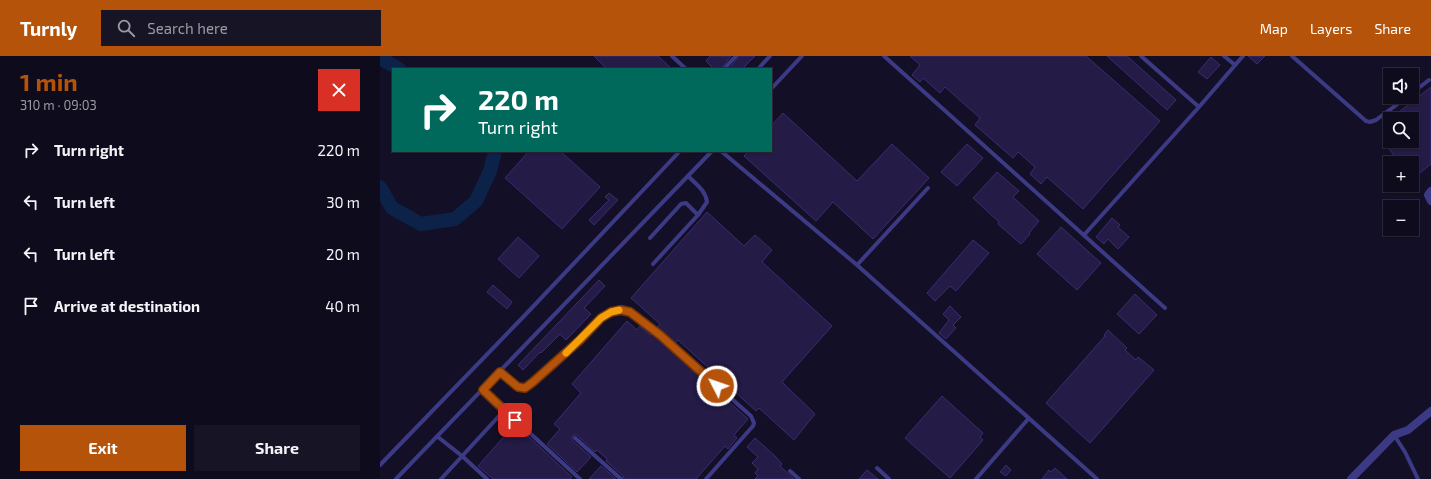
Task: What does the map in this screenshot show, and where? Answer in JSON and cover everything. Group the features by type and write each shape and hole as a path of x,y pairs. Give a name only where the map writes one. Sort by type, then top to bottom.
{"street":[{"path":"1431,191 1428,195 1431,201"},
{"path":"1351,479 1394,435 1408,430 1431,411"}],"lane":[{"path":"672,56 685,68"},
{"path":"725,68 736,56"},
{"path":"759,68 770,56"},
{"path":"772,88 802,56"},
{"path":"884,56 1166,308"},
{"path":"1142,56 1199,107"},
{"path":"1224,56 1235,65"},
{"path":"1084,235 1243,56"},
{"path":"1292,56 1366,121 1370,122 1376,120 1398,104"},
{"path":"1419,88 1429,80"},
{"path":"380,465 538,302 679,152"},
{"path":"396,479 711,152"},
{"path":"722,152 857,265 1097,479"},
{"path":"653,264 698,215 707,202 702,190 688,176"},
{"path":"857,265 928,188"},
{"path":"650,238 681,204 686,203 698,215"},
{"path":"500,372 518,387 525,388 580,340 601,318 611,312 621,310 630,312 660,335 753,419 753,426 706,479"},
{"path":"483,390 580,479"},
{"path":"441,479 499,416"},
{"path":"976,479 1029,418"},
{"path":"1394,435 1405,452 1418,479"},
{"path":"438,437 487,479"},
{"path":"575,438 621,479"},
{"path":"877,468 889,479"},
{"path":"790,472 799,479"}],"building":[{"path":"594,56 658,56 671,68 606,68"},
{"path":"710,56 731,56 722,68 713,68 706,61"},
{"path":"739,56 755,56 743,68 730,68"},
{"path":"910,56 1086,56 1160,121 1083,209 1047,177 1041,184 1030,174 1035,167 1018,152 1013,158 975,125 980,118 945,87 940,93 923,78 920,82 912,75 920,65"},
{"path":"1107,56 1127,56 1176,100 1167,110"},
{"path":"1248,56 1265,56 1257,64"},
{"path":"1211,57 1220,65 1207,79 1198,72"},
{"path":"1431,87 1431,164 1419,174 1419,156 1395,156 1388,148 1419,148 1419,112 1399,112 1409,104 1419,104 1419,96"},
{"path":"783,113 857,181 892,144 929,178 873,239 833,202 816,221 744,156 748,152 772,152 772,125"},
{"path":"967,144 983,158 957,186 941,172"},
{"path":"528,152 561,152 600,187 562,229 505,178"},
{"path":"997,172 1019,191 1013,197 1039,221 1021,244 998,224 999,222 973,198"},
{"path":"609,193 618,200 594,225 589,220 609,200 605,197"},
{"path":"707,212 744,246 755,235 772,250 762,262 832,326 782,382 815,414 794,440 759,408 756,411 678,340 675,343 657,328 660,324 631,298"},
{"path":"1112,218 1120,225 1118,227 1129,237 1118,249 1108,239 1104,244 1096,237"},
{"path":"1061,227 1101,263 1077,290 1037,254"},
{"path":"518,237 539,256 519,278 498,259"},
{"path":"973,240 989,253 956,291 950,286 935,301 927,293"},
{"path":"599,280 605,286 584,308 591,314 566,340 560,334 523,370 518,365"},
{"path":"493,285 512,302 507,309 487,292"},
{"path":"1135,294 1157,315 1139,334 1117,314"},
{"path":"950,306 961,317 953,325 956,328 946,339 939,333 949,320 943,314"},
{"path":"627,321 637,330 640,326 650,335 652,333 748,419 734,435 737,438 728,449 725,446 696,479 624,479 623,476 606,461 607,459 597,450 595,452 577,435 574,435 572,440 591,457 577,472 547,444 560,429 554,424 581,393 572,384"},
{"path":"1108,330 1127,348 1125,350 1136,360 1138,357 1154,370 1090,443 1046,403 1105,336 1104,335"},
{"path":"942,396 983,433 980,437 983,440 950,478 905,438"},
{"path":"515,424 572,477 570,479 493,479 478,466"},
{"path":"755,438 775,456 782,464 780,466 794,479 755,479 758,476 755,473 758,469 752,463 758,457 747,447"},
{"path":"1006,465 1011,470 1006,476 1000,472"},
{"path":"601,466 616,479 589,479"},
{"path":"1055,468 1067,479 1042,479 1049,470 1051,472"},
{"path":"867,470 878,479 859,479"}],"waterway":[{"path":"380,58 397,68"},
{"path":"380,187 392,208 421,224 455,219 476,201 490,171 495,152"}],"slow traffic":[{"path":"566,353 601,318 611,312 619,310"}],"route":[{"path":"515,420 483,390 500,372 518,387 525,388 580,340 601,318 611,312 621,310 630,312 660,335 717,386"}]}
